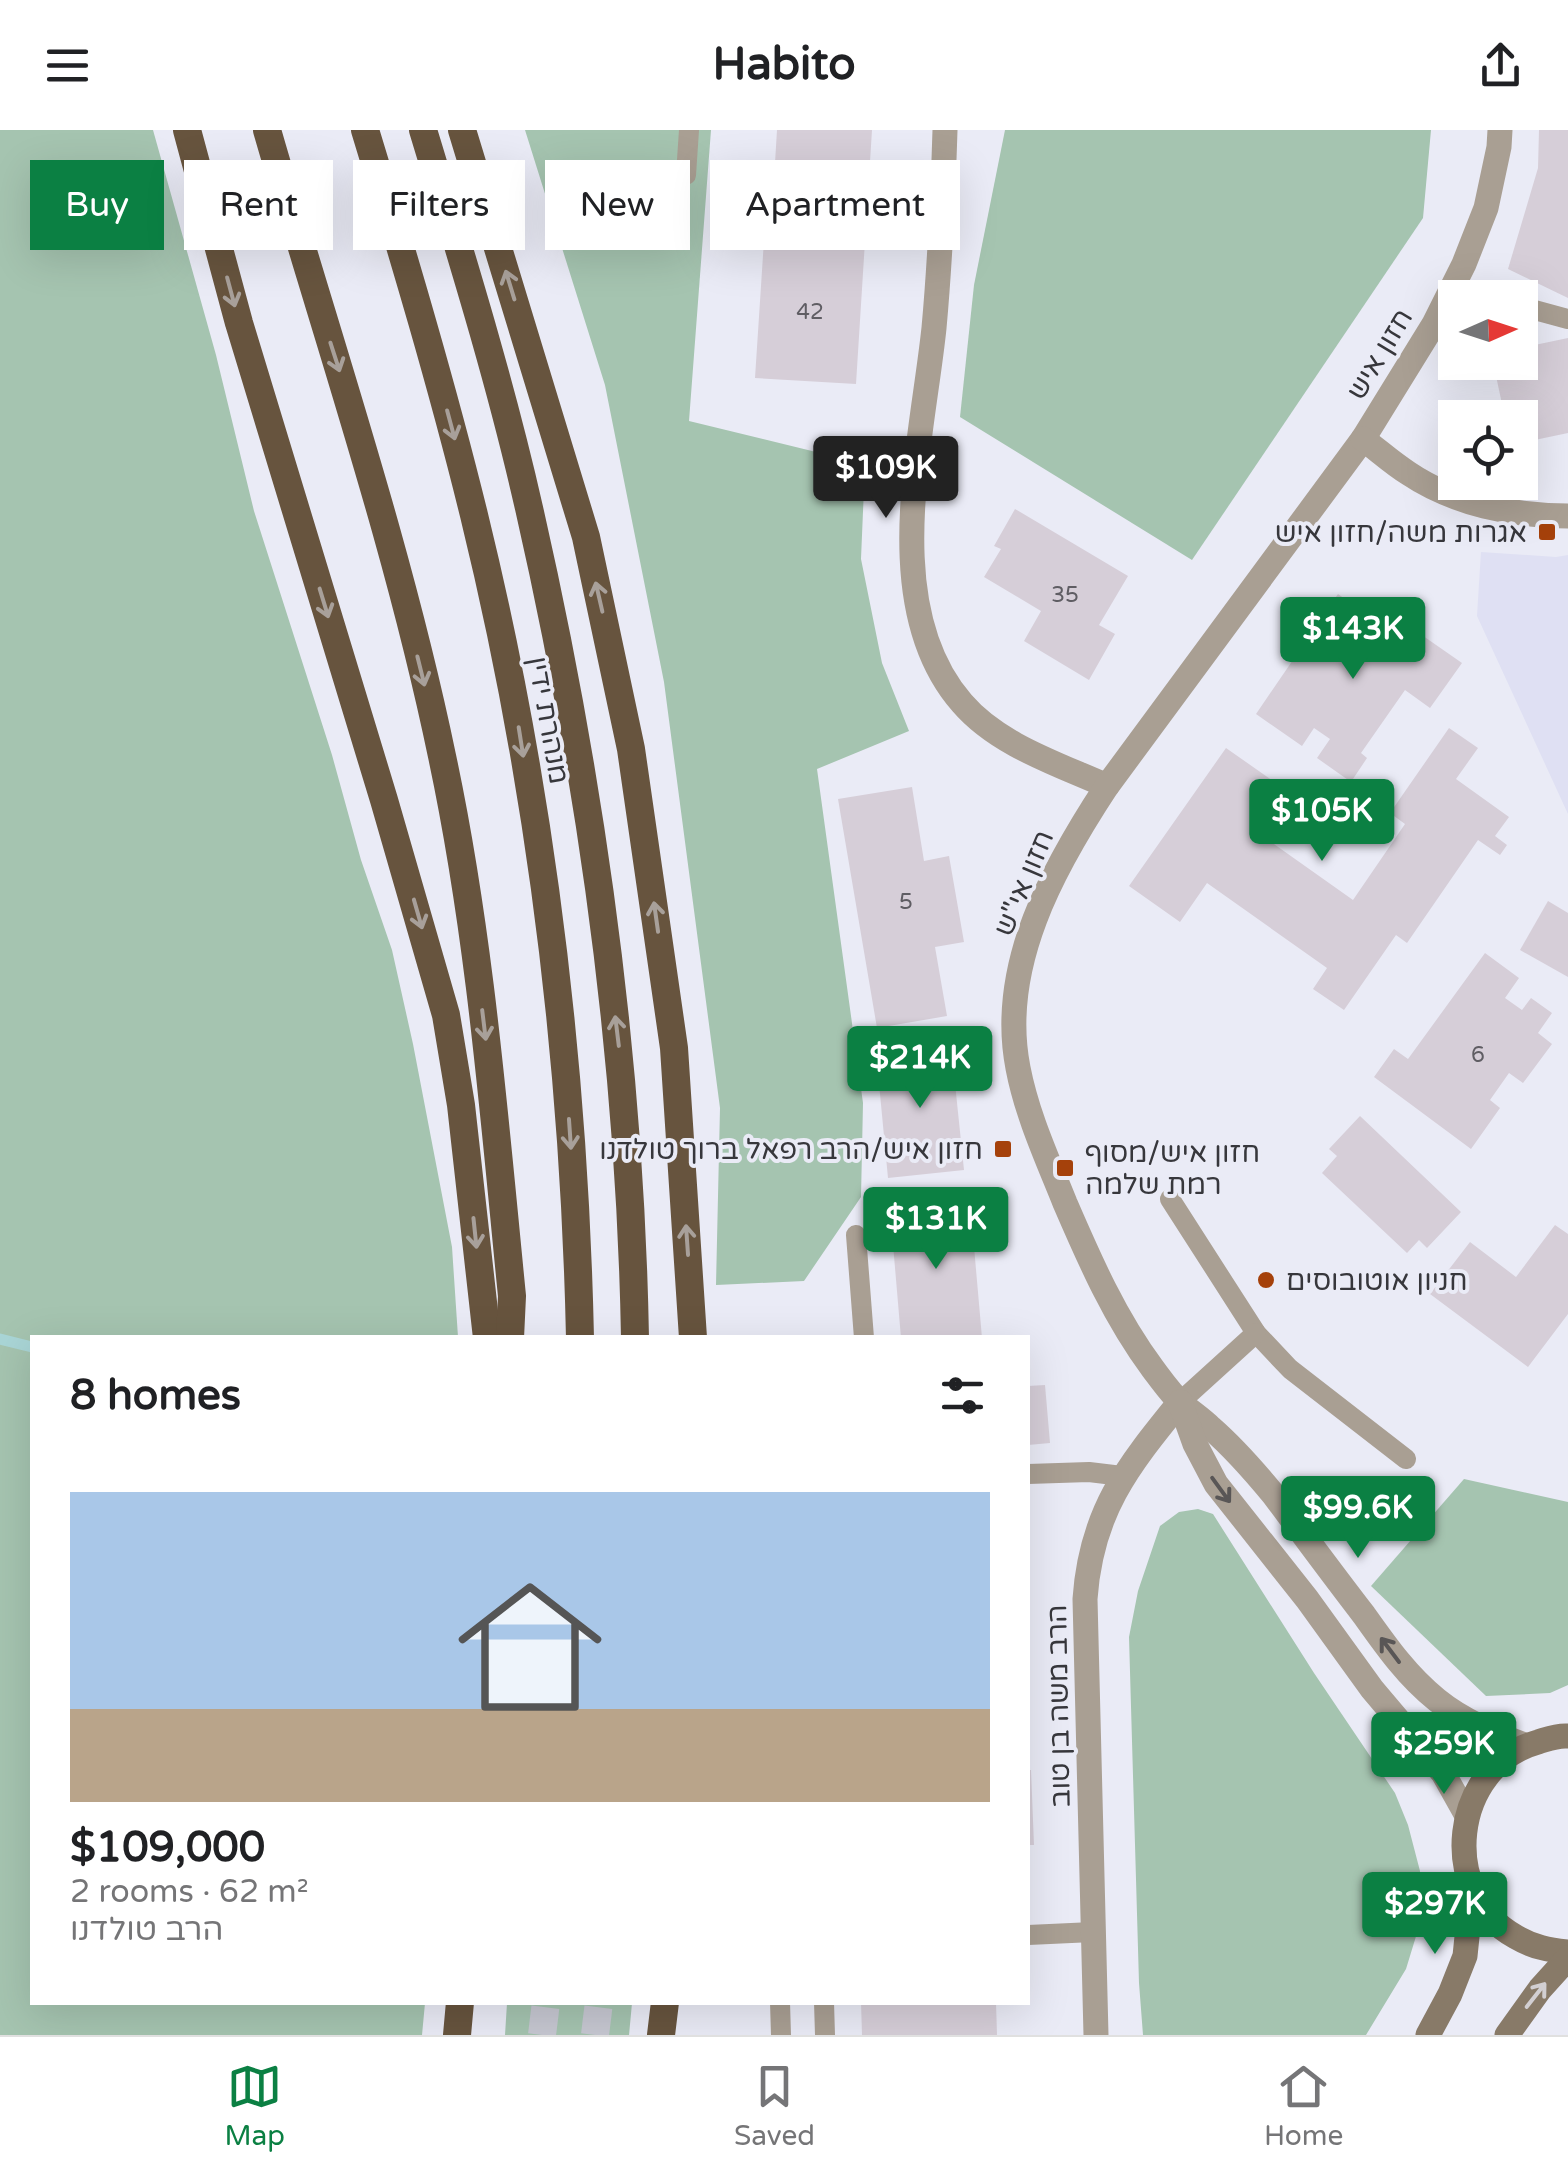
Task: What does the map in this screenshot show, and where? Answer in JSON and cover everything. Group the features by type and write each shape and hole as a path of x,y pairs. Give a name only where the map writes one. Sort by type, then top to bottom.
{"highway":[{"path":"187,130 239,323 446,1015 461,1106 487,1335"},
{"path":"267,130 388,538 442,757 477,959 512,1296 510,1335"},
{"name":"מנהרת ידין","path":"365,130 424,324 475,518 515,706 545,890 566,1070 580,1335"},
{"name":"מנהרת ידין","path":"422,130 477,309 519,469 569,696 600,882 620,1066 635,1335"},
{"path":"462,130 586,537 627,732 674,1048 693,1335"},
{"path":"457,2035 460,2005"},
{"path":"661,2035 665,2005"}],"main road":[{"path":"1508,2035 1568,1955 1513,1936 1489,1915 1472,1888 1462,1852 1466,1814 1478,1786 1498,1762 1524,1746 1565,1734"},
{"path":"1428,2035 1465,1956 1472,1888"}],"street":[{"path":"945,130 938,273 913,530 914,583 922,629 938,670 964,705 1000,735 1106,786"},
{"name":"חזון איש","path":"1456,280 1486,208 1500,130"},
{"name":"חזון איש","path":"1363,439 1438,316"},
{"path":"1363,439 1410,475 1451,496 1513,512 1568,516"},
{"name":"חזון אי\"ש","path":"1363,439 1106,786 1065,854 1031,928 1015,1013 1017,1062 1038,1138 1124,1328 1180,1402 1222,1438 1266,1486 1408,1674 1438,1702 1468,1722 1524,1746"},
{"name":"חזון אי\"ש","path":"1180,1402 1195,1444 1216,1484 1372,1689 1444,1773 1466,1814"},
{"name":"הרב משה בן טוב","path":"1096,2035 1087,1570 1104,1514 1122,1476 1180,1402"}],"lane":[{"path":"687,160 689,130"},
{"path":"1538,311 1568,319"},
{"path":"1170,1198 1256,1333 1290,1370 1406,1458"},
{"path":"856,1234 864,1335"},
{"path":"1180,1402 1256,1333"},
{"path":"1030,1474 1089,1472 1122,1476"},
{"path":"1030,1934 1093,1932"},
{"path":"780,2005 781,2035"},
{"path":"824,2005 825,2035"}],"shaded area":[{"path":"1481,552 1568,555 1568,814 1477,616"}],"green space":[{"path":"0,130 153,130 161,160 30,160 30,250 164,250 164,169 254,511 392,950 452,1247 458,1335 30,1335 30,2005 425,2005 422,2035 0,2035"},
{"path":"525,130 711,130 689,421 865,464 861,559 882,663 909,731 817,769 863,1103 861,1197 804,1281 716,1285 720,1108 664,682 605,385 563,250 690,250 690,160 545,160 545,194"},
{"path":"1005,130 1431,130 1423,218 1192,560 960,417 974,285"},
{"path":"1464,1479 1568,1502 1568,1685 1550,1693 1486,1696 1371,1586"},
{"path":"1198,1509 1213,1514 1395,1793 1408,1825 1420,1871 1421,1920 1406,1969 1366,2035 1143,2035 1129,1637 1138,1591 1160,1526 1179,1512"},
{"path":"507,2005 632,2005 629,2035 505,2035"}],"building":[{"path":"777,130 872,130 870,160 775,160"},
{"path":"1539,130 1568,130 1568,298 1538,284 1538,280 1508,269 1538,168"},
{"path":"763,250 864,250 856,384 755,378"},
{"path":"1568,338 1568,433 1538,439 1538,400 1501,400 1497,380 1538,380 1538,344"},
{"path":"1015,509 1128,576 1099,625 1115,634 1089,680 1024,641 1041,611 984,577 1001,549 994,546"},
{"path":"1338,594 1367,615 1374,603 1395,617 1385,632 1406,646 1416,631 1462,663 1430,708 1405,690 1361,753 1367,758 1351,782 1317,758 1330,739 1314,728 1302,746 1256,714"},
{"path":"1449,728 1478,748 1456,779 1509,817 1495,836 1507,845 1500,855 1478,840 1407,943 1396,935 1344,1010 1313,989 1327,968 1207,883 1180,922 1129,886 1226,748 1286,790 1257,832 1353,900 1405,824 1390,813"},
{"path":"912,787 924,861 949,856 964,942 935,947 947,1016 877,1028 838,799"},
{"path":"1548,901 1568,913 1568,977 1520,950"},
{"path":"1485,953 1519,978 1505,998 1522,1010 1531,998 1552,1013 1538,1033 1552,1044 1523,1083 1509,1073 1490,1100 1500,1108 1471,1149 1374,1077 1394,1049 1408,1059"},
{"path":"951,1045 964,1170 888,1178 876,1052"},
{"path":"1360,1116 1461,1212 1427,1248 1419,1240 1407,1253 1322,1173 1337,1156 1329,1149"},
{"path":"970,1201 982,1335 901,1335 890,1209"},
{"path":"1555,1225 1568,1234 1568,1314 1528,1367 1430,1294 1470,1242 1516,1277"},
{"path":"1045,1385 1050,1443 1030,1445 1030,1386"},
{"path":"1030,1770 1031,1770 1034,1845 1030,1845"},
{"path":"861,2005 996,2005 997,2035 862,2035"}],"waterway":[{"path":"0,1339 30,1346"}],"tunnel":[{"path":"542,2035 546,2005"},
{"path":"595,2035 599,2005"}],"place":[{"name":"אגרות משה/חזון איש","path":"1547,532"},
{"name":"חזון איש/הרב רפאל ברוך טולדנו","path":"1003,1149"},
{"name":"חזון איש/מסוף רמת שלמה","path":"1065,1168"},
{"name":"חניון אוטובוסים","path":"1266,1280"}]}
